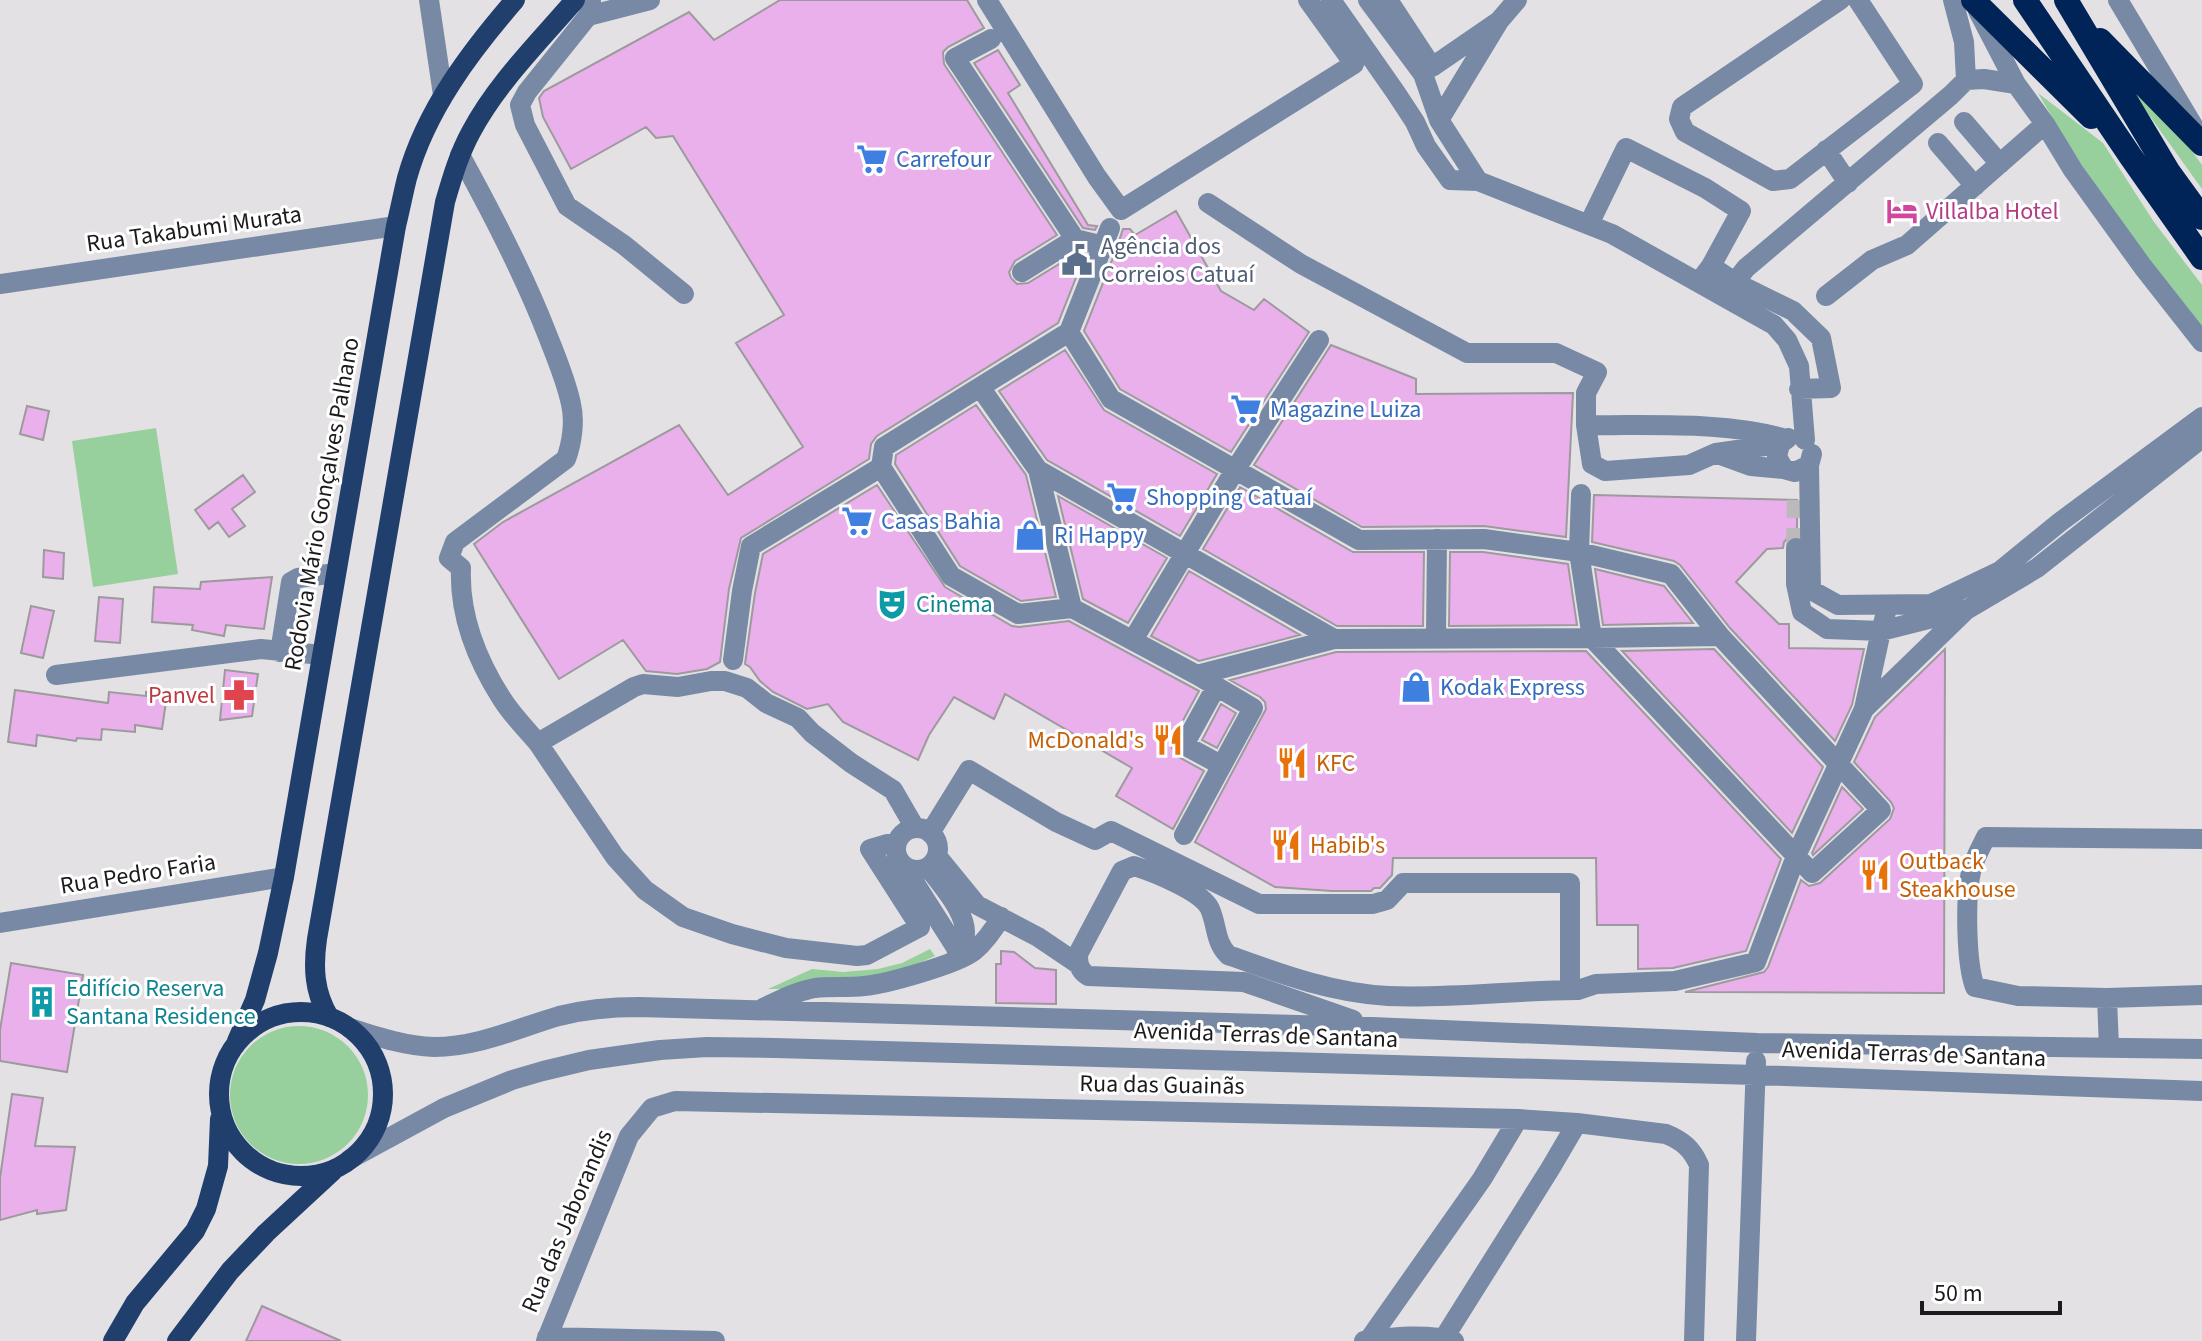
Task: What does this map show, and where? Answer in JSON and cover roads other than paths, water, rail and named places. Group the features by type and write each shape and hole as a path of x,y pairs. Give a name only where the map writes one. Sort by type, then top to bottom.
{"highway":[{"path":"1973,0 2131,157"},
{"path":"2025,0 2202,258"},
{"path":"2070,6 2202,143"},
{"path":"2070,6 2168,171 2202,218"}],"main road":[{"name":"Rodovia Mário Gonçalves Palhano","path":"237,1041 260,984 284,877 407,177 443,95 515,0"},
{"path":"329,1017 314,974 317,939 440,225 460,155 481,115 506,80 575,0"},
{"path":"177,1341 230,1271 266,1233 344,1163 370,1137 382,1110 378,1065 371,1051 350,1028 329,1017 307,1012 291,1012 261,1022 237,1041 223,1067 219,1096 225,1126 241,1150 265,1168 309,1175 344,1163"},
{"path":"113,1341 135,1303 195,1231 206,1209 218,1166 221,1111"}],"street":[{"path":"429,0 443,95"},
{"path":"650,0 590,8 520,105 525,125 567,206 624,245 684,294"},
{"path":"987,0 1097,177 1121,210 1354,64 1308,0"},
{"path":"1331,0 1396,93 1426,146 1450,180 1478,181 1705,274 1730,289 1774,325 1787,340 1799,366 1800,398 1791,440 1777,457 1796,469"},
{"path":"1368,0 1427,71"},
{"path":"1388,0 1427,71 1439,120 1478,181"},
{"path":"1439,120 1499,21 1517,0"},
{"path":"1840,0 1682,107 1679,119 1685,132 1773,181 1790,179 1913,84 1858,0"},
{"path":"1953,0 1964,42 1966,80"},
{"path":"1973,0 2016,84 2073,170 2202,342"},
{"path":"2118,0 2202,143"},
{"path":"1396,93 1499,21"},
{"path":"991,39 955,58 1075,239"},
{"path":"1730,289 1746,268 1966,80 1984,79 2016,84"},
{"path":"1964,122 2000,164"},
{"path":"1826,296 1872,260 1907,245 2045,124"},
{"path":"1938,143 1975,186"},
{"path":"1589,224 1626,148 1705,188 1741,211 1705,274"},
{"path":"1826,150 1848,183"},
{"path":"460,155 502,233 539,314 560,365 572,407 571,441 566,459 455,542 449,558 461,568 467,624 484,667 503,701 538,743 615,857 645,890 683,917 786,948 867,955 920,927 870,849 897,843"},
{"path":"1208,203 1301,264 1467,353 1556,353 1597,372 1586,393 1586,425 1592,464 1605,471 1689,465 1716,453 1791,440"},
{"name":"Rua Takabumi Murata","path":"0,284 396,226"},
{"path":"1022,272 1075,239 1107,237 1069,332 884,447 881,467 951,576 1018,614 1072,608 1253,708 1184,835"},
{"path":"1730,289 1793,311 1821,338 1831,388 1800,398"},
{"path":"1069,332 1111,399 1359,540 1484,539 1579,552 1671,574 1720,636 1881,810 1812,873 1592,638 1579,552 1581,494"},
{"path":"1133,640 1235,470 1319,340"},
{"path":"980,387 1038,470 1072,608"},
{"path":"1796,469 1811,590 1838,605 1931,604 2000,571 2060,522 2202,417"},
{"path":"1586,425 1761,431 1791,440 1812,452 1796,469 1797,500"},
{"path":"1689,427 1716,453 1751,466 1796,469"},
{"path":"1864,709 1968,609 2037,568 2202,438"},
{"path":"733,660 751,546 881,467"},
{"path":"1038,470 1334,639"},
{"path":"1436,638 1437,539"},
{"path":"1796,548 1796,584 1802,612 1827,629 1881,631 1968,609"},
{"path":"280,652 291,582 298,578 336,573"},
{"path":"1827,629 1838,619 1838,605"},
{"path":"1372,1027 1244,982 1088,976 1078,964 1078,954 1122,871 1139,867 1198,895 1208,905 1222,949 1228,955 1301,981 1347,991 1386,996 1434,996 1578,990 1596,984 1675,981 1756,962 1796,856 1864,709 1888,605"},
{"path":"1197,675 1334,639 1720,636"},
{"path":"56,675 261,649 322,655"},
{"path":"538,743 643,684 678,687 711,681 737,684 766,703 798,718 851,763 893,790 922,830 938,846 932,862 916,870 904,866"},
{"path":"1216,687 1184,745 1221,765"},
{"path":"956,956 897,856 897,843 904,833 922,830 969,770 1056,822 1103,836 1259,904 1373,904 1387,900 1403,883 1570,883 1570,990"},
{"path":"1103,836 1122,871"},
{"path":"2202,839 1986,837 1977,854 1968,886 1970,973 1975,987 2018,996 2107,998 2202,995"},
{"path":"932,862 971,900 1038,937 1078,964"},
{"path":"932,862 964,924 964,939 956,956"},
{"name":"Rua Pedro Faria","path":"0,923 284,877"},
{"path":"758,1010 816,988 891,982 973,952 1001,917"},
{"path":"2107,998 2109,1048"},
{"name":"Avenida Terras de Santana","path":"350,1028 413,1045 456,1046 480,1042 561,1016 610,1007 1372,1027 1757,1043 2202,1049"},
{"path":"1746,1341 1757,1043"},
{"name":"Avenida Terras de Santana","path":"344,1163 444,1108 512,1080 589,1060 682,1048 1756,1075 2202,1091"},
{"name":"Rua das Guainãs","path":"638,1122 652,1108 675,1101 1518,1119 1666,1134 1688,1146 1699,1165 1694,1341"},
{"path":"1366,1341 1482,1179 1518,1119"},
{"name":"Rua das Jaborandis","path":"546,1339 629,1136 638,1122"},
{"path":"1366,1341 1402,1337 1447,1340 1577,1123"},
{"path":"546,1339 715,1341"}],"tunnel":[{"path":"1796,548 1797,500"}],"place":[{"name":"Carrefour","path":"872,159"},
{"name":"Villalba Hotel","path":"1902,211"},
{"name":"Agência dos Correios Catuaí","path":"1077,260"},
{"name":"Magazine Luiza","path":"1246,409"},
{"name":"Shopping Catuaí","path":"1122,497"},
{"name":"Casas Bahia","path":"857,521"},
{"name":"Ri Happy","path":"1030,535"},
{"name":"Cinema","path":"892,604"},
{"name":"Kodak Express","path":"1416,687"},
{"name":"Panvel","path":"239,695"},
{"name":"McDonald's","path":"1168,740"},
{"name":"KFC","path":"1292,763"},
{"name":"Habib's","path":"1286,845"},
{"name":"Outback Steakhouse","path":"1875,875"},
{"name":"Edifício Reserva Santana Residence","path":"42,1002"}]}
